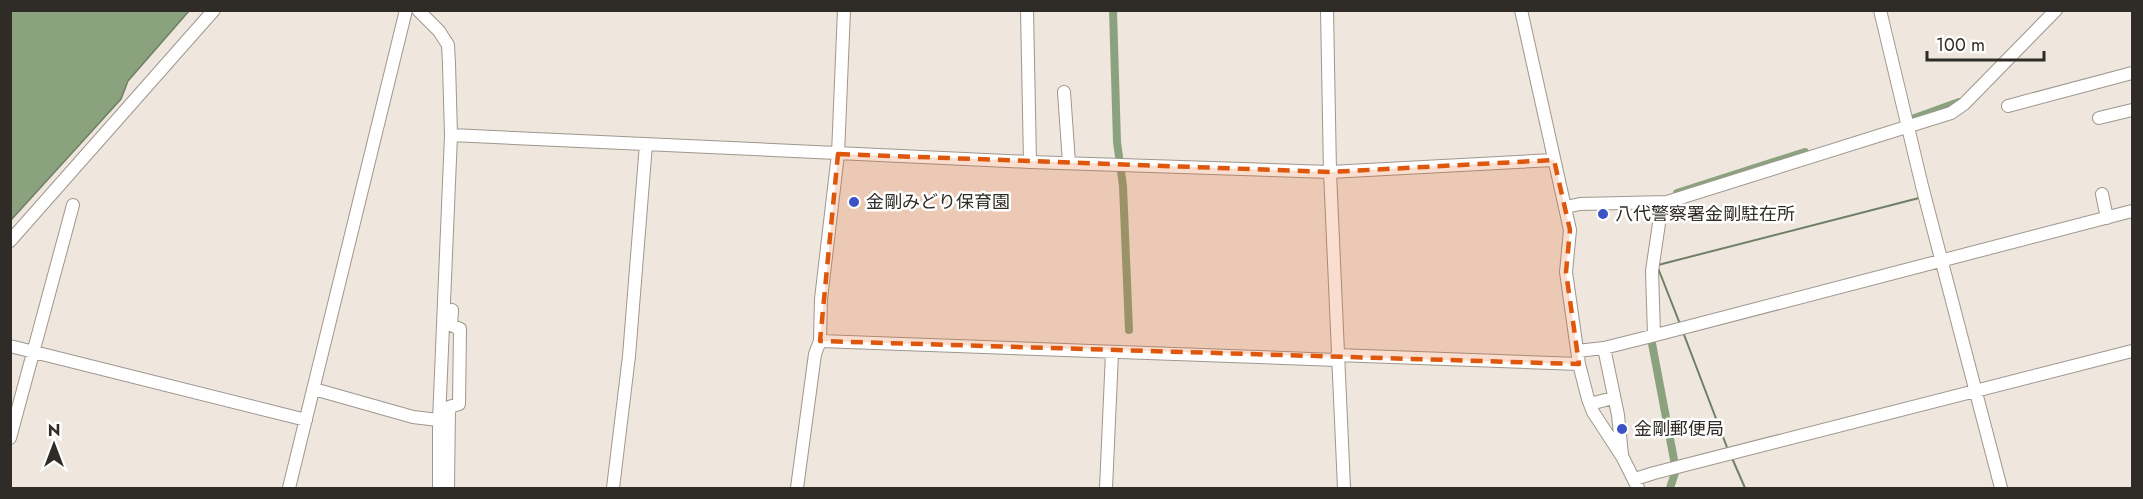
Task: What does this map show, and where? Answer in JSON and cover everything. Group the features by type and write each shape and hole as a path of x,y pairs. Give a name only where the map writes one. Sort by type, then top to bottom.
{"street":[{"path":"10,241 214,10"},
{"path":"289,489 406,10"},
{"path":"418,10 439,31 448,45 455,136 452,325 460,329 459,404 449,407 444,421 448,489"},
{"path":"797,489 815,354 820,341 821,298 838,154 844,10"},
{"path":"1027,10 1030,162"},
{"path":"1327,10 1330,172 1344,489"},
{"path":"1521,10 1570,230 1566,272 1579,364 1590,404 1637,484 1654,473 2133,351"},
{"path":"1880,10 2001,489"},
{"path":"1566,207 1580,204 1662,203 1951,113 1964,104 2056,10"},
{"path":"2008,106 2133,73"},
{"path":"1064,92 1069,163"},
{"path":"2099,118 2133,110"},
{"path":"455,136 1030,162 1330,172 1554,160"},
{"path":"439,489 444,421 455,136"},
{"path":"613,489 629,356 646,144"},
{"path":"2102,194 2107,218"},
{"path":"1651,336 1652,271 1662,203"},
{"path":"10,438 73,206"},
{"path":"1577,351 1604,348 2133,212"},
{"path":"820,341 1112,353 1579,364"},
{"path":"10,346 306,420"},
{"path":"1604,348 1618,415 1622,456"},
{"path":"1106,489 1112,353"},
{"path":"314,389 413,417 444,421"},
{"path":"1590,404 1613,398"}],"highlighted area":[{"path":"838,154 1330,172 1554,160 1570,230 1566,272 1579,364 820,341"}],"shaded area":[{"path":"11,10 189,11 128,81 121,99 11,220"}],"waterway":[{"path":"1113,10 1117,142 1123,186 1129,330"},
{"path":"1912,119 1959,102"},
{"path":"1677,193 1805,152"},
{"path":"1658,265 1919,198"},
{"path":"1658,268 1680,324"},
{"path":"1683,332 1728,450"},
{"path":"1650,333 1675,465 1670,488"},
{"path":"1732,458 1745,488"}],"place":[{"name":"金剛みどり保育園","path":"854,202"},
{"name":"八代警察署金剛駐在所","path":"1603,214"},
{"name":"金剛郵便局","path":"1622,429"}]}
